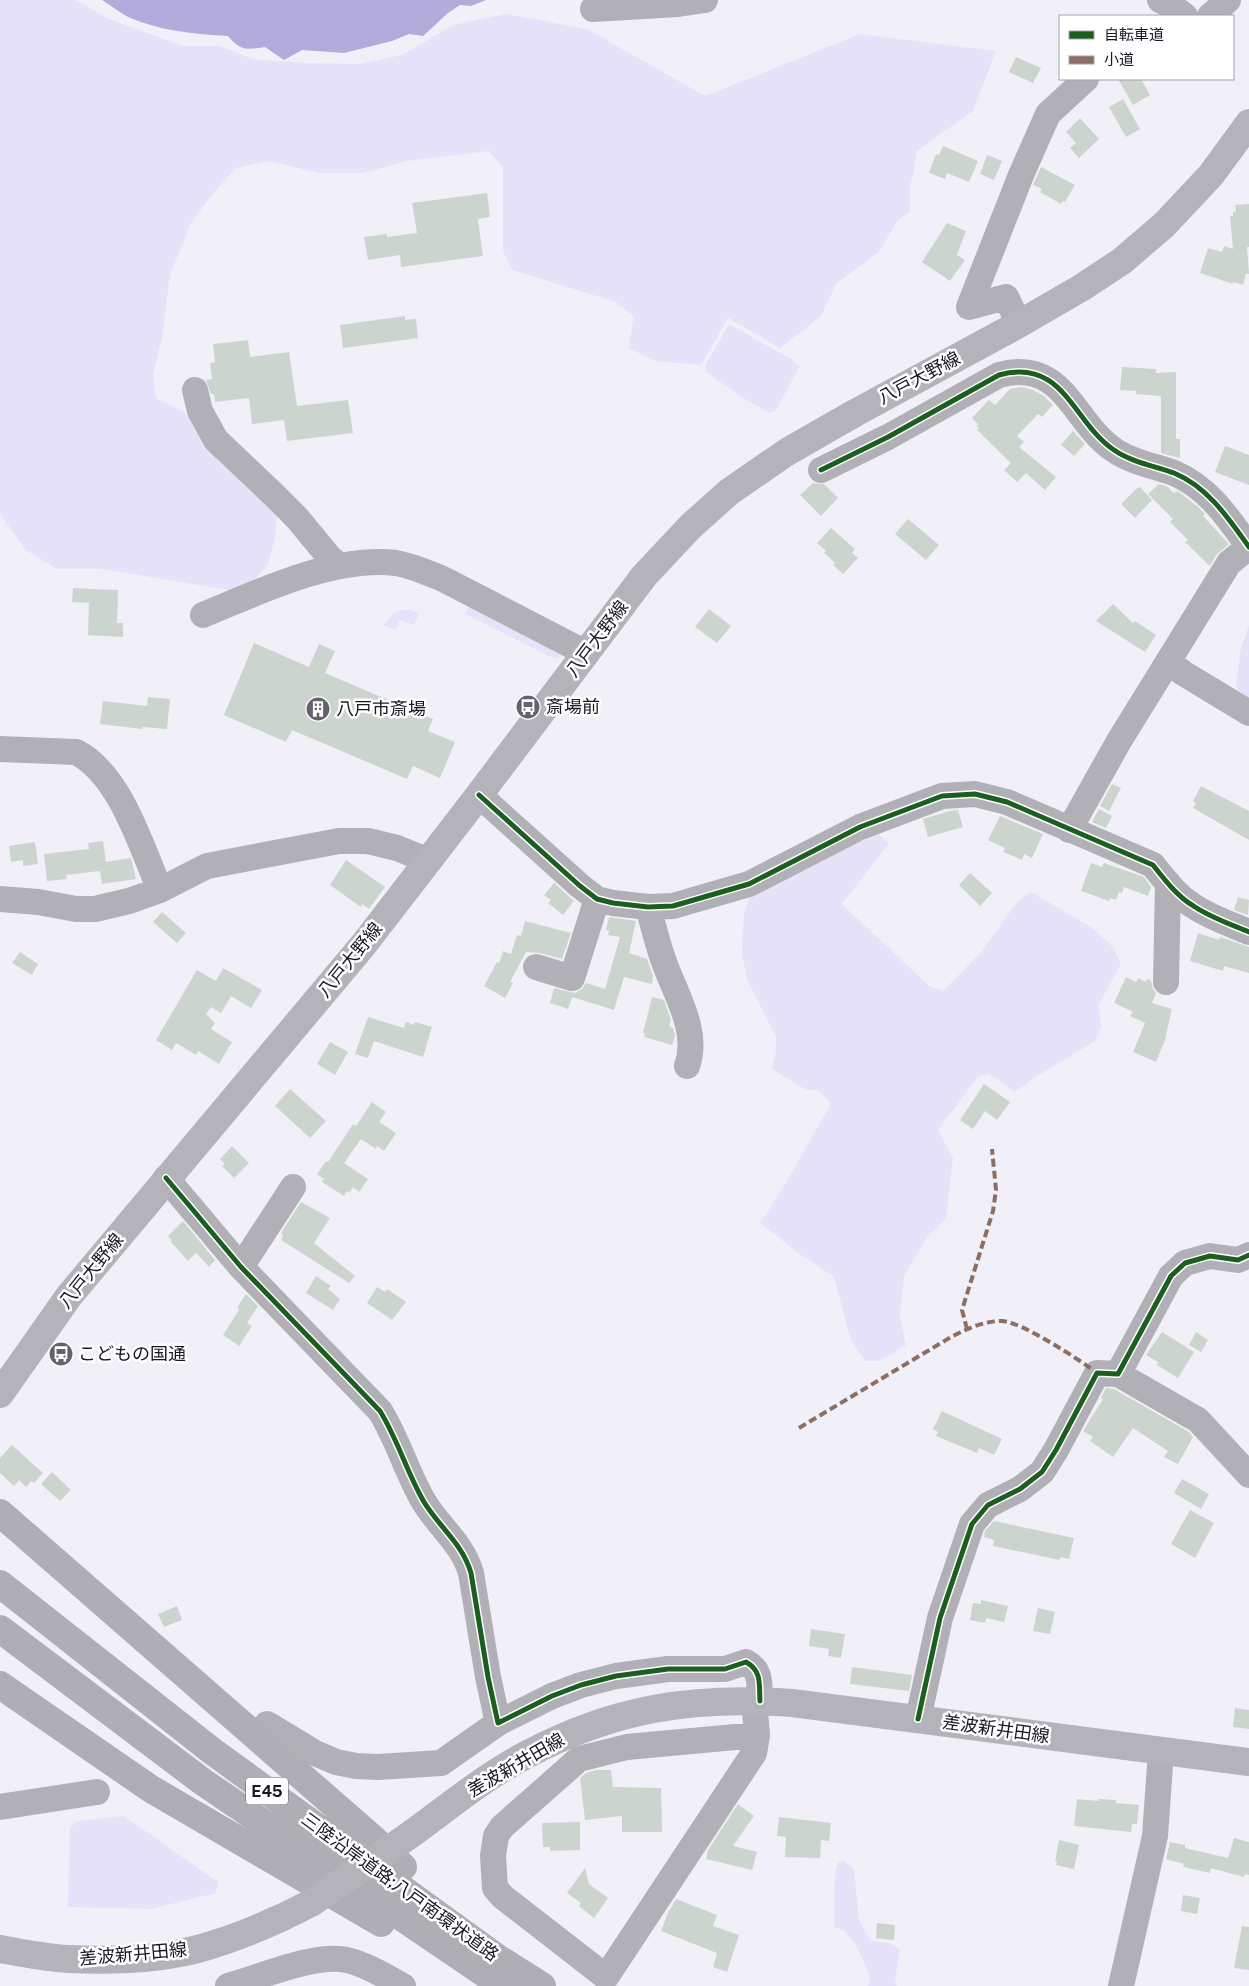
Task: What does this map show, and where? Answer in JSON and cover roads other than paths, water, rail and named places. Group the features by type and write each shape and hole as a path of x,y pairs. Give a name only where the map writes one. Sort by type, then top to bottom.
{"highway":[{"path":"0,1513 370,1836 499,1959"},
{"name":"三陸沿岸道路;八戸南環状道路","path":"0,1584 212,1751 499,1959 542,1986"},
{"name":"三陸沿岸道路;八戸南環状道路","path":"0,1629 203,1782 504,1986"},
{"path":"0,1685 151,1789 488,1986"}],"main road":[{"name":"八戸大野線","path":"0,1394 69,1296 166,1178 308,1012 480,796 644,576 691,526 729,492 804,442 1019,324 1082,288 1122,261 1164,225 1211,175 1249,123"},
{"name":"差波新井田線","path":"0,1949 66,1959 106,1960 152,1956 204,1948 282,1918 311,1903 481,1783 525,1756 567,1735 610,1718 651,1708 693,1703 757,1701 864,1711 1249,1762"}],"street":[{"path":"593,9 678,4 706,0"},
{"path":"1160,0 1172,6 1183,15"},
{"path":"1211,15 1228,0"},
{"path":"1019,324 1006,297 968,307 1021,175 1048,114 1085,80"},
{"path":"820,470 896,432 999,375 1015,371 1046,379 1060,390 1074,403 1105,444 1116,452 1176,474 1195,485 1224,512 1249,547 1230,563 1118,741 1069,830"},
{"path":"195,390 200,411 216,440 297,518 330,558 340,566"},
{"path":"203,615 268,588 340,566 393,563 418,569 443,579 586,653"},
{"path":"1169,662 1183,673 1249,713"},
{"path":"0,749 76,752 86,757 116,791 160,890"},
{"path":"480,796 597,899 648,907 673,906 749,884 860,827 942,796 975,794 1007,802 1153,865 1190,905 1249,932"},
{"path":"0,899 38,902 76,909 95,909 129,901 160,890 206,866 339,841 368,841 397,848 429,862"},
{"path":"1166,982 1168,883"},
{"path":"536,967 572,978 597,899"},
{"path":"648,907 663,959 682,1005 688,1026 692,1054 687,1066"},
{"path":"166,1178 241,1268 380,1411 392,1430 423,1500 438,1523 466,1557 471,1573 488,1677 498,1723"},
{"path":"241,1268 293,1187"},
{"path":"1118,1374 1171,1276 1185,1263 1196,1258 1210,1256 1238,1260 1249,1255"},
{"path":"918,1719 940,1618 972,1524 988,1505 1020,1489 1042,1472 1056,1450 1097,1373 1118,1374 1198,1420 1249,1475"},
{"path":"267,1724 315,1753 336,1762 356,1766 378,1767 441,1763 498,1723 552,1696 581,1686 616,1676 668,1670 718,1670 746,1662 754,1667 758,1672 756,1735 754,1753 606,1977 503,1897 495,1888 493,1856 496,1836 502,1827 579,1760 627,1747 756,1735"},
{"path":"1121,1986 1155,1836 1161,1751"},
{"path":"0,1807 97,1792"},
{"path":"228,1986 306,1962 333,1958 363,1965 403,1986"}],"place":[{"name":"斎場前","path":"528,707"},
{"name":"八戸市斎場","path":"318,709"},
{"name":"こどもの国通","path":"61,1354"}]}
